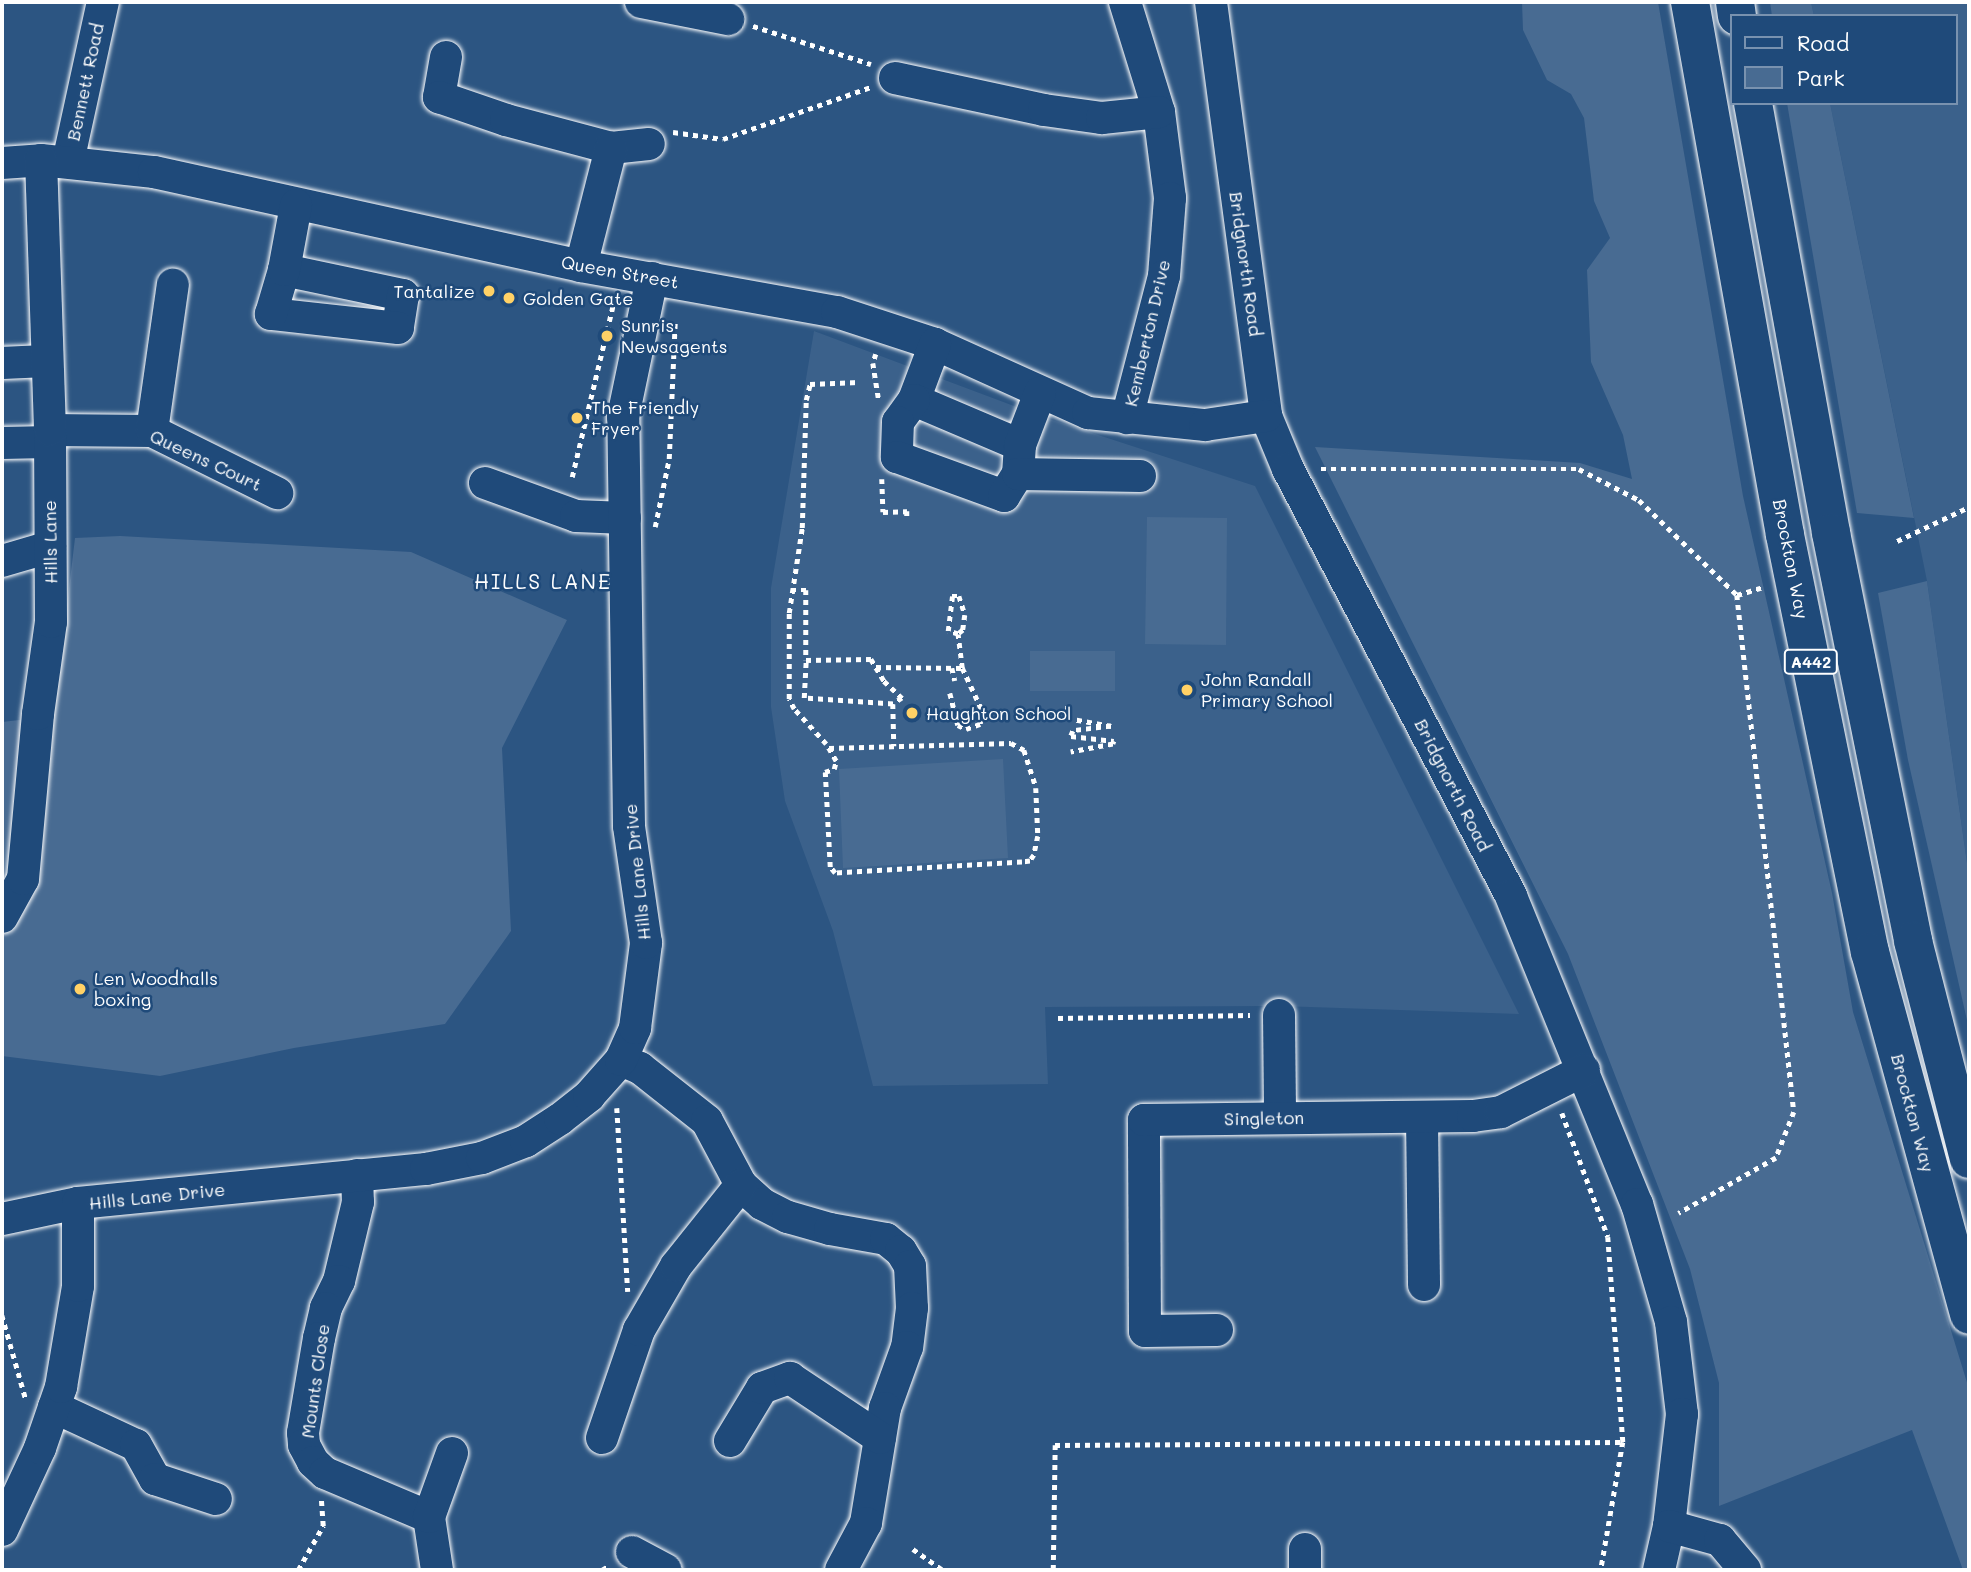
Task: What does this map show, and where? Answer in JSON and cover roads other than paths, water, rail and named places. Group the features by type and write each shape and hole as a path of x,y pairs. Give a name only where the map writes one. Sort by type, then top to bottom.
{"highway":[{"name":"Brockton Way","path":"1690,2 1785,535 1870,952 1969,1315"},
{"name":"A442","path":"1753,105 1831,533 1913,941 1969,1159"}],"street":[{"name":"Bennett Road","path":"54,161 103,2"},
{"path":"641,2 721,13"},
{"name":"Kemberton Drive","path":"1125,2 1160,112 1170,198 1164,276 1127,418"},
{"name":"Bridgnorth Road","path":"1211,2 1266,415 1288,469 1511,897 1637,1204 1671,1322 1682,1414 1669,1525 1659,1570"},
{"path":"446,57 439,97 506,120 611,148 649,144"},
{"path":"895,78 1044,110 1102,118 1160,112"},
{"path":"581,266 611,148"},
{"name":"Queen Street","path":"2,163 54,161 154,172 581,266 837,312 935,344 1088,413 1205,425 1266,415"},
{"name":"Hills Lane","path":"2,917 23,879 38,714 51,622 50,436 46,361 54,161"},
{"path":"284,270 403,295 398,328 271,314 284,270 296,205"},
{"name":"Hills Lane Drive","path":"2,1219 78,1203 426,1169 482,1158 526,1141 589,1096 621,1060 635,1028 646,943 629,826 623,417 652,278"},
{"path":"152,431 173,284"},
{"path":"935,344 914,400 898,422 897,457 1003,496 1019,460 1040,393"},
{"path":"2,363 46,361"},
{"path":"914,400 1019,460 1140,476"},
{"name":"Queens Court","path":"2,443 50,436 152,431 277,493"},
{"path":"485,483 576,516 625,518"},
{"path":"2,561 50,547"},
{"path":"1279,1015 1280,1118"},
{"path":"621,1060 640,1068 707,1121 741,1185 762,1204 788,1216 830,1229 886,1239 901,1251 910,1266 912,1308 907,1347 886,1408 866,1523 841,1570"},
{"name":"Singleton","path":"1217,1330 1145,1331 1144,1120 1422,1118 1501,1112 1584,1070"},
{"path":"1422,1118 1424,1285"},
{"name":"Mounts Close","path":"357,1175 358,1202 339,1281 326,1308 303,1433 304,1446 320,1468 429,1517"},
{"path":"602,1438 639,1330 676,1266 741,1185"},
{"path":"2,1531 40,1448 54,1407 74,1320 79,1260 78,1203"},
{"path":"730,1441 762,1388 790,1378 880,1438"},
{"path":"54,1407 136,1445 155,1479 216,1499"},
{"path":"437,1570 429,1517 452,1453"},
{"path":"1669,1525 1720,1540 1745,1570"},
{"path":"632,1552 666,1570"}],"place":[{"name":"Tantalize","path":"489,291"},
{"name":"Golden Gate","path":"509,298"},
{"name":"Sunris Newsagents","path":"607,336"},
{"name":"The Friendly Fryer","path":"577,418"},
{"name":"John Randall Primary School","path":"1187,690"},
{"name":"Haughton School","path":"912,713"},
{"name":"Len Woodhalls boxing","path":"80,989"}],"district":[{"name":"HILLS LANE","path":"543,581"}]}
